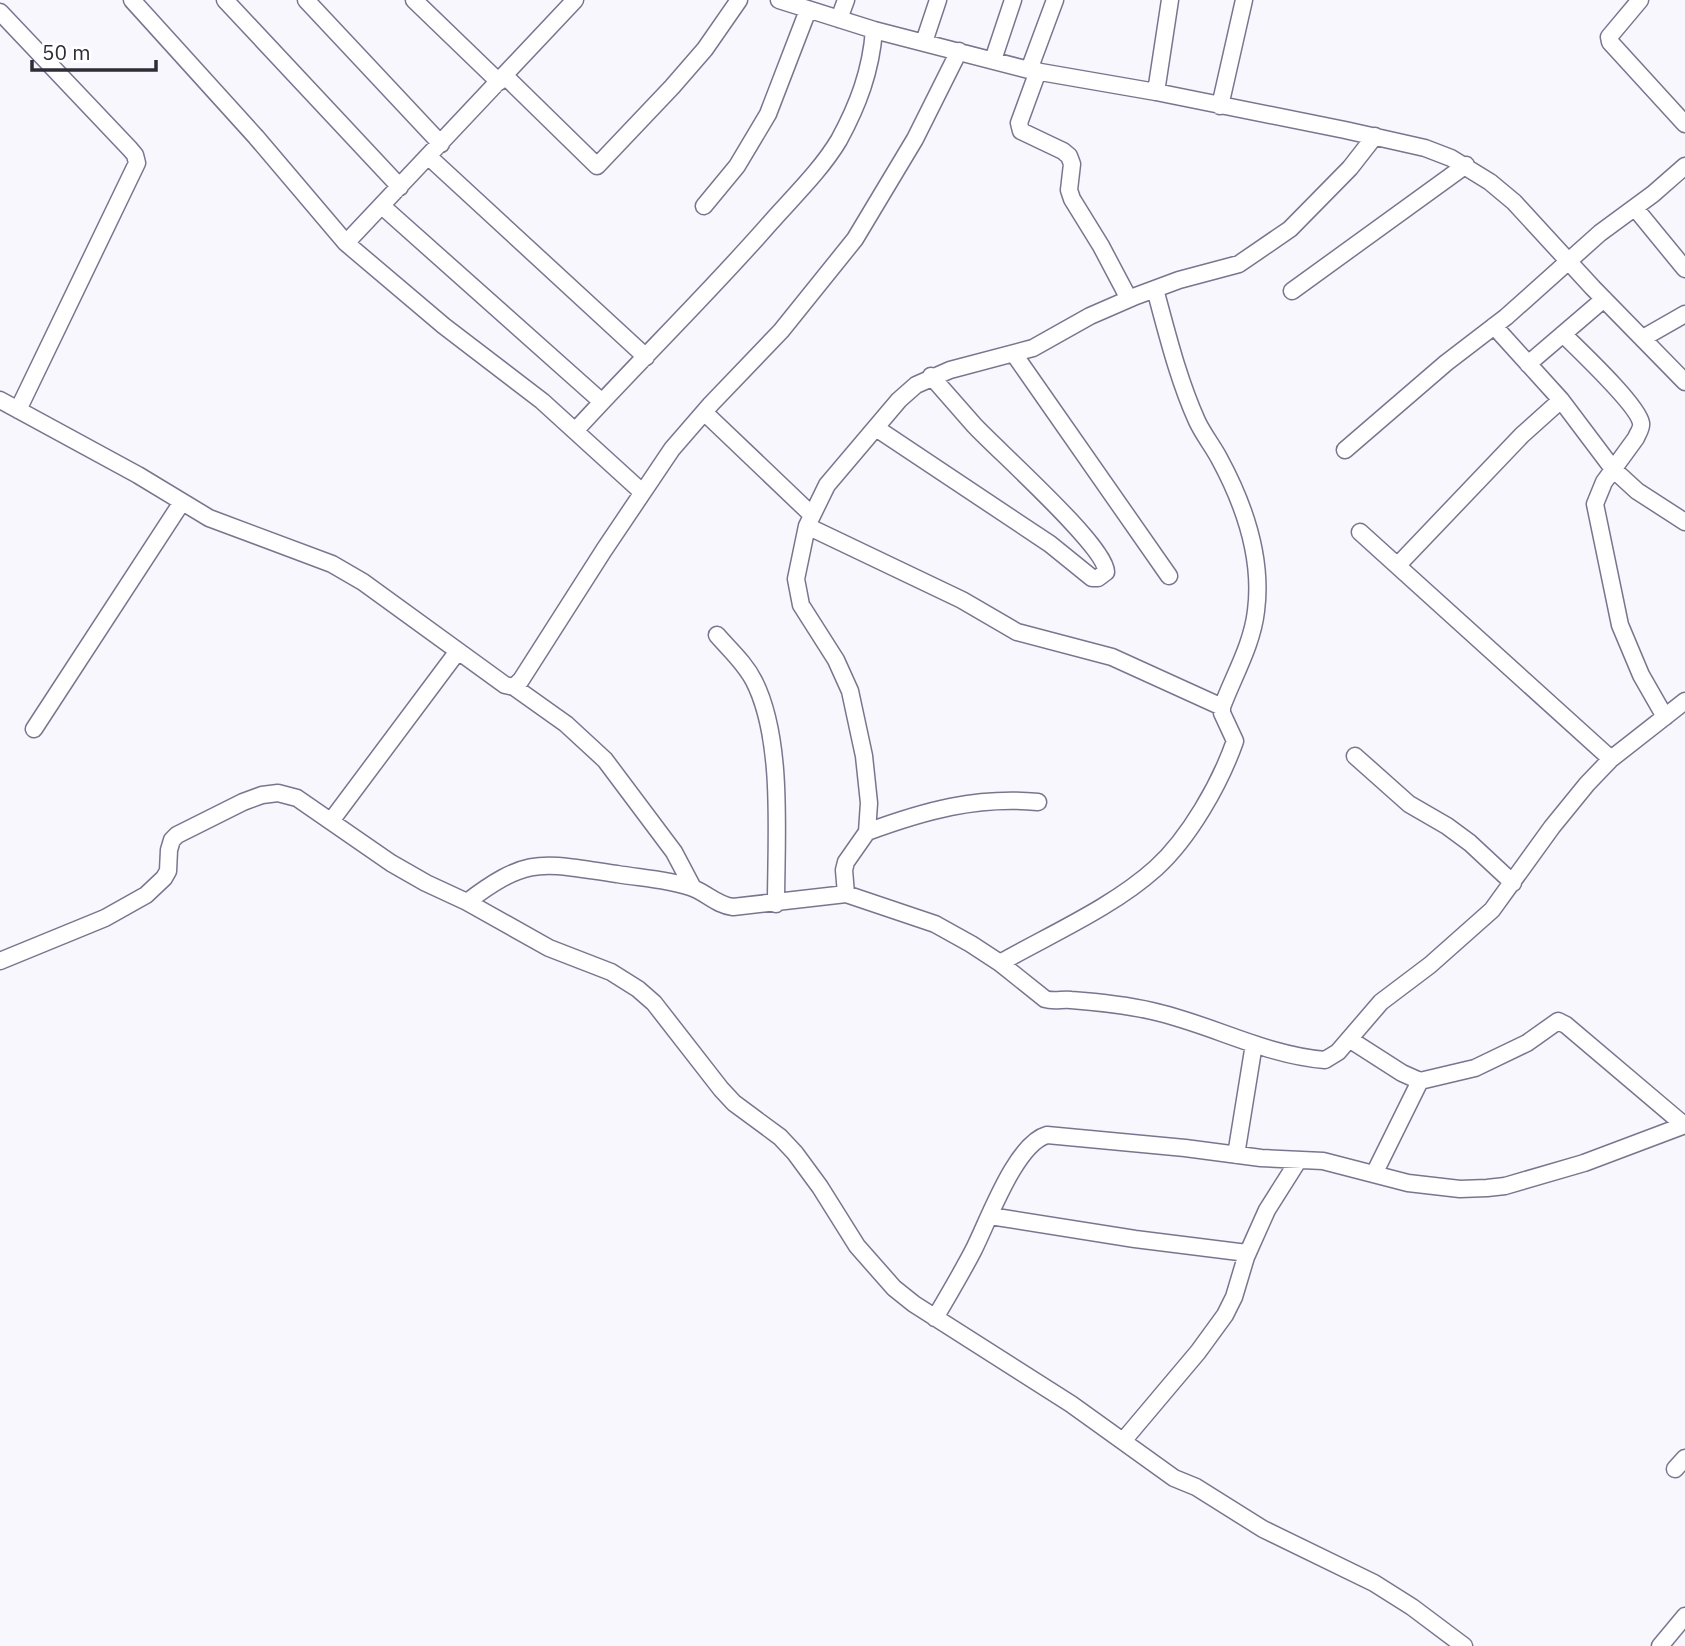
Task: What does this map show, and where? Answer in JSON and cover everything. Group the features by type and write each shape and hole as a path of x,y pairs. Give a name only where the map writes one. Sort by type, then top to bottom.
{"street":[{"path":"132,0 256,137 346,243 444,326 541,401 642,492"},
{"path":"225,0 400,187"},
{"path":"306,0 441,144"},
{"path":"414,0 597,166 689,68 740,0"},
{"path":"346,243 575,0"},
{"path":"779,0 874,30 1034,71 1156,92 1425,148 1465,165 1514,202 1685,382"},
{"path":"839,19 846,0"},
{"path":"924,42 938,0"},
{"path":"993,60 1013,0"},
{"path":"1055,0 1019,123 1021,131 1063,151 1071,160 1069,190 1072,200 1101,246 1129,299"},
{"path":"1156,92 1170,0"},
{"path":"1220,106 1244,0"},
{"path":"1640,0 1613,31 1609,37 1610,42 1685,124"},
{"path":"704,206 737,166 768,114 808,10"},
{"path":"0,12 135,155 136,163 18,410"},
{"path":"575,431 816,172 837,143 865,83 872,59 874,30"},
{"path":"514,687 672,449 781,331 855,239 910,148 959,51"},
{"path":"846,894 846,863 867,832 869,803 864,756 850,691 836,660 801,605 798,593 798,562 809,520 827,485 899,400 916,385 932,376 1033,348 1090,316 1129,299 1239,264 1280,236 1329,191 1375,136"},
{"path":"429,157 646,357"},
{"path":"1292,291 1465,165"},
{"path":"1345,450 1446,363 1494,326 1600,233 1685,166"},
{"path":"382,206 602,402"},
{"path":"1634,208 1685,269"},
{"path":"1000,963 1128,890 1157,867 1178,844 1200,811 1222,772 1235,741 1222,713 1251,634 1256,611 1257,582 1250,532 1236,493 1198,423 1177,371 1155,289"},
{"path":"1528,364 1604,299"},
{"path":"1643,338 1685,314"},
{"path":"1494,326 1561,400 1613,469 1637,491 1685,522"},
{"path":"1563,334 1628,402 1640,419 1641,425 1636,438 1613,469 1595,504 1620,625 1628,648 1665,717"},
{"path":"1014,354 1169,576"},
{"path":"876,428 1050,544 1092,578 1098,578 1106,572 1104,561 1067,517 975,426 932,376"},
{"path":"0,400 209,518 332,564 363,582 505,685 514,687 566,724 605,760 674,852 693,888"},
{"path":"1398,565 1513,443 1561,400"},
{"path":"704,412 809,520 1017,632 1112,657 1223,707"},
{"path":"34,729 182,502"},
{"path":"1360,532 1611,760"},
{"path":"717,635 753,679 768,721 777,794 776,904"},
{"path":"331,821 458,651"},
{"path":"467,902 494,881 518,870 541,864 663,879 693,888 723,906 776,904 817,896 846,894 934,924 1000,963 1038,995 1052,1002 1064,999 1154,1011 1254,1044 1325,1060 1338,1052 1381,1002 1492,910 1570,803 1611,760 1685,701"},
{"path":"1355,756 1409,804 1470,843 1513,883"},
{"path":"0,961 105,918 146,895 168,872 169,850 177,835 243,802 262,795 287,793 391,863 426,883 467,902 549,948 611,972 638,989 677,1030 720,1089 795,1153 820,1187 857,1247 894,1288 935,1318 1071,1404 1174,1478 1209,1495 1263,1529 1374,1583 1412,1607 1464,1646"},
{"path":"867,832 912,815 967,803 997,799 1038,802"},
{"path":"935,1318 972,1253 1016,1163 1032,1143 1047,1135 1298,1161 1323,1161 1408,1183 1460,1189 1505,1186 1584,1163 1685,1125 1558,1021 1527,1043 1475,1068 1420,1081 1402,1073 1349,1039"},
{"path":"1236,1155 1254,1044"},
{"path":"1374,1174 1420,1081"},
{"path":"1124,1441 1225,1315 1234,1297 1247,1253 1267,1209 1298,1161"},
{"path":"989,1216 1247,1253"},
{"path":"1660,1646 1685,1616"}]}
